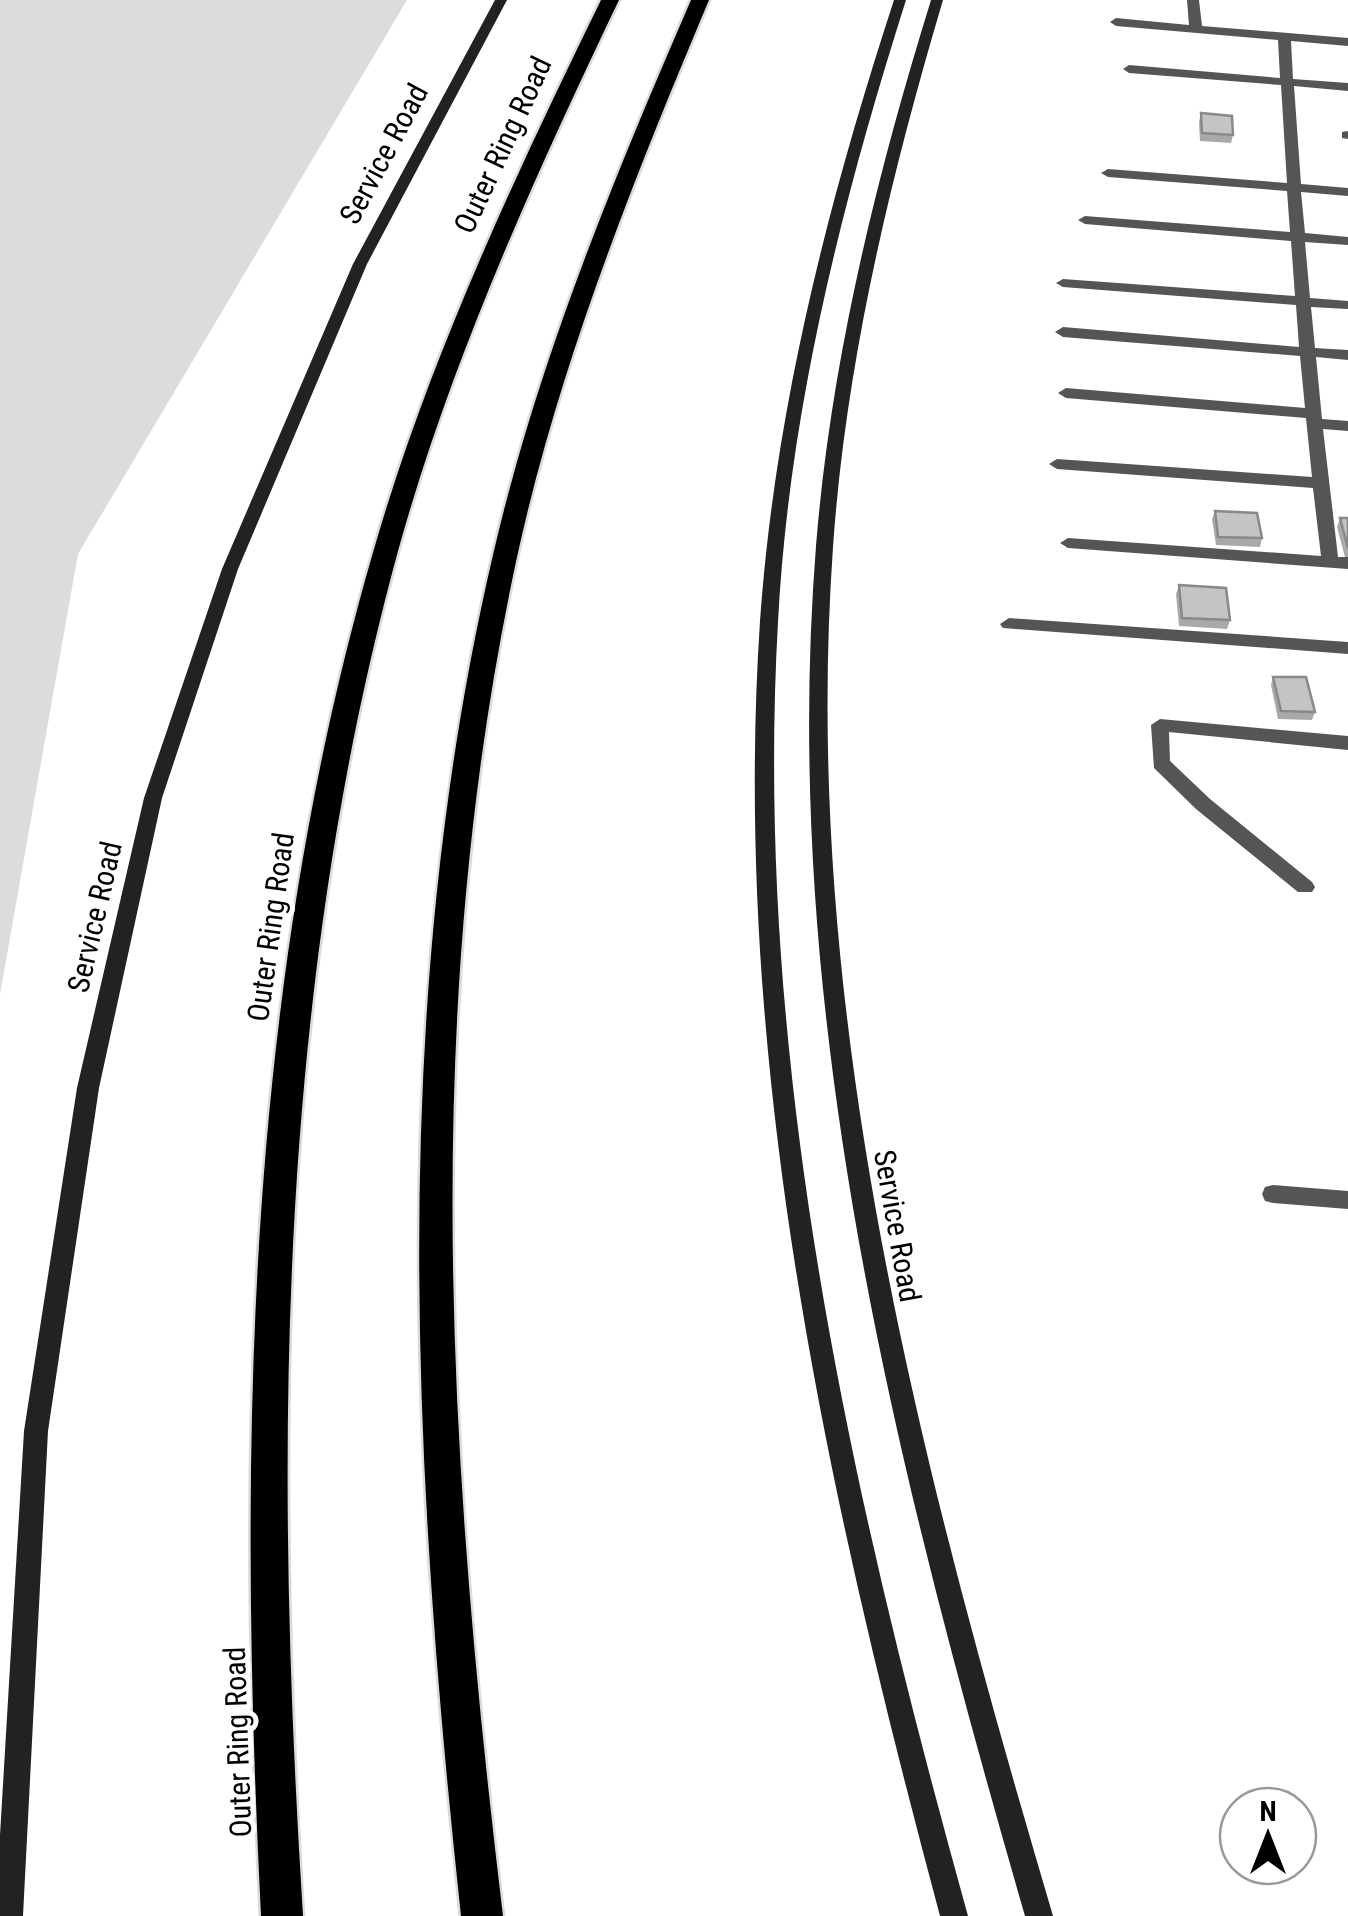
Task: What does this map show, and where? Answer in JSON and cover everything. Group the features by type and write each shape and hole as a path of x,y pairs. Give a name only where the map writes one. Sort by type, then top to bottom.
{"highway":[{"name":"Outer Ring Road","path":"282,1916 270,1746 265,1398 279,1130 304,911 342,719 386,550 433,404 521,187 610,0"},
{"path":"482,1916 456,1712 435,1382 433,1120 448,909 475,704 505,556 539,431 594,262 700,0"}],"main road":[{"name":"Service Road","path":"9,1916 36,1431 88,1088 152,798 230,569 360,264 501,0"},
{"path":"900,0 845,175 797,389 770,621 765,835 780,1076 824,1360 876,1613 954,1916"},
{"name":"Service Road","path":"937,0 885,179 862,278 843,392 820,622 820,836 826,947 840,1070 889,1352 948,1600 1039,1916"}],"street":[{"path":"1193,0 1196,29"},
{"path":"1116,22 1348,42"},
{"path":"1068,544 1339,562 1320,483 1306,352 1284,37"},
{"path":"1128,69 1348,87"},
{"path":"1108,173 1348,192"},
{"path":"1084,220 1348,241"},
{"path":"1063,284 1348,304"},
{"path":"1063,332 1348,355"},
{"path":"1066,393 1314,418 1348,426"},
{"path":"1057,464 1320,483"},
{"path":"1009,624 1348,648"},
{"path":"1305,886 1203,804 1161,763 1160,726 1348,743"},
{"path":"1274,1194 1348,1200"}],"shaded area":[{"path":"0,0 407,0 78,554 0,994"}],"building":[{"path":"1201,113 1232,116 1233,135 1202,133"},
{"path":"1215,511 1257,513 1262,538 1218,537"},
{"path":"1340,518 1348,518 1348,548"},
{"path":"1179,585 1226,588 1230,620 1182,618"},
{"path":"1273,677 1306,677 1315,712 1281,711"}]}
